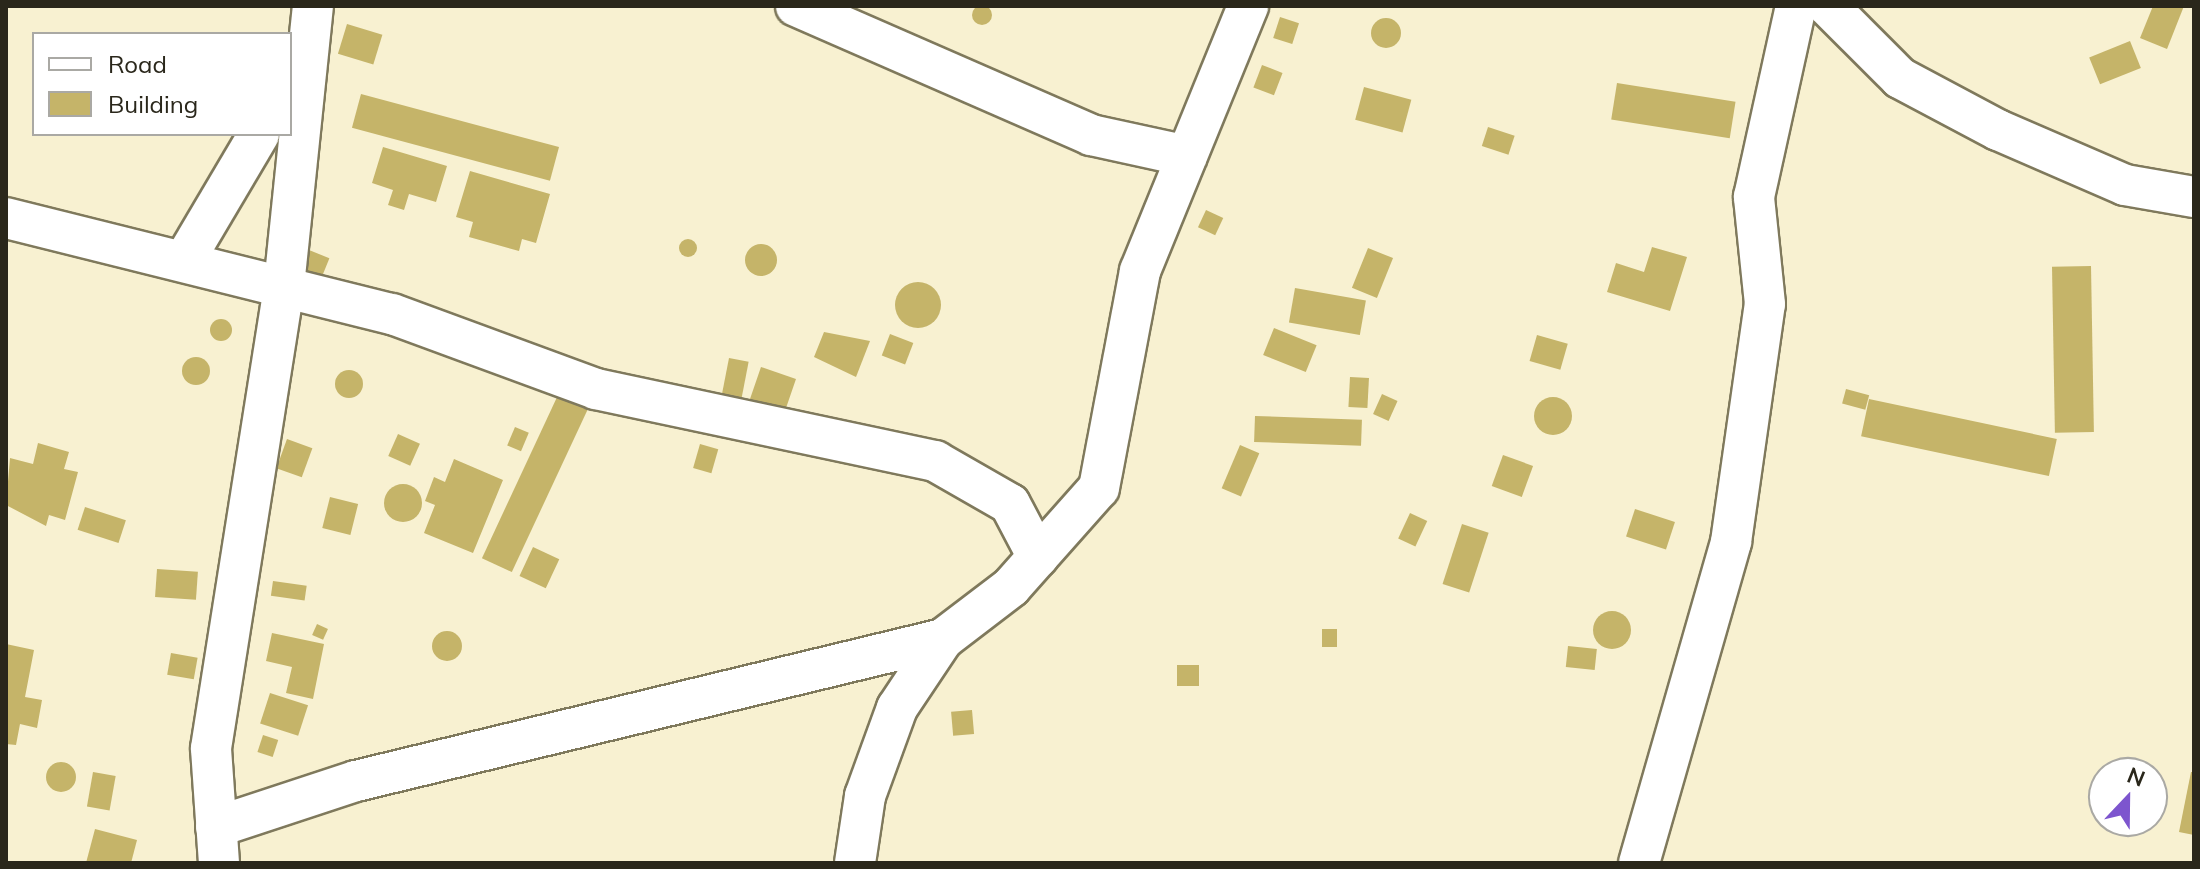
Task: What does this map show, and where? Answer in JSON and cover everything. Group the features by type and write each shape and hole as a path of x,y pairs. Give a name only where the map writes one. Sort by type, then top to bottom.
{"street":[{"path":"313,6 300,66 284,286 211,748 217,845 356,781 943,639"},
{"path":"796,6 1091,135 1187,156"},
{"path":"855,863 865,796 897,708 943,639 1038,557 1099,488 1140,271 1248,6"},
{"path":"1639,863 1731,542 1765,304 1754,197 1796,6"},
{"path":"1828,6 1900,78 1998,130 2125,185 2194,197"},
{"path":"184,261 258,136"},
{"path":"6,218 392,314 596,389 935,461 1010,504 1038,557"}],"building":[{"path":"982,5 989,8 992,15 989,22 982,25 975,22 972,15 975,8"},
{"path":"2153,6 2184,6 2167,49 2140,38"},
{"path":"1280,17 1299,23 1292,44 1273,38"},
{"path":"1386,18 1397,22 1401,33 1397,44 1386,48 1375,44 1371,33 1375,22"},
{"path":"347,24 382,35 373,64 338,54"},
{"path":"2130,41 2141,68 2100,84 2089,57"},
{"path":"1262,65 1283,73 1274,95 1253,87"},
{"path":"1617,83 1736,102 1730,138 1611,120"},
{"path":"1364,87 1411,100 1403,133 1355,120"},
{"path":"361,94 559,147 550,181 352,128"},
{"path":"1488,127 1515,136 1508,155 1482,146"},
{"path":"383,147 447,166 436,202 409,194 404,210 388,205 393,190 372,183"},
{"path":"470,171 550,194 536,243 522,239 519,251 469,237 473,222 456,217"},
{"path":"1206,210 1223,218 1215,235 1198,227"},
{"path":"688,239 697,248 688,257 679,248"},
{"path":"761,244 772,249 777,260 772,271 761,276 750,271 745,260 750,249"},
{"path":"1652,247 1687,257 1670,311 1607,292 1616,263 1644,272"},
{"path":"1368,248 1393,258 1377,298 1352,288"},
{"path":"309,250 329,258 319,284 299,276"},
{"path":"2091,266 2094,432 2055,433 2052,267"},
{"path":"918,282 927,283 934,289 940,296 940,314 934,321 927,327 918,328 909,327 902,321 896,314 895,305 896,296 902,289 909,283"},
{"path":"1295,288 1366,301 1360,335 1289,322"},
{"path":"221,319 229,322 232,330 229,338 221,341 213,338 210,330 213,322"},
{"path":"1274,328 1317,345 1306,372 1263,355"},
{"path":"824,332 870,341 856,377 814,357"},
{"path":"890,334 913,343 905,364 882,355"},
{"path":"1537,335 1568,344 1560,370 1530,361"},
{"path":"196,357 206,361 210,371 206,381 196,385 186,381 182,371 186,361"},
{"path":"729,358 749,362 742,398 722,394"},
{"path":"761,367 796,379 784,414 749,402"},
{"path":"349,370 359,374 363,384 359,394 349,398 339,394 335,384 339,374"},
{"path":"1350,377 1369,378 1367,408 1348,407"},
{"path":"1846,389 1869,395 1865,410 1842,403"},
{"path":"1382,394 1398,401 1389,421 1373,414"},
{"path":"558,395 588,409 512,572 482,558"},
{"path":"1553,397 1567,402 1572,416 1567,430 1553,435 1539,430 1534,416 1539,402"},
{"path":"1869,399 2057,439 2049,476 1861,436"},
{"path":"1255,416 1362,420 1361,446 1254,442"},
{"path":"515,427 529,433 521,451 507,445"},
{"path":"398,434 420,444 410,466 388,456"},
{"path":"287,439 312,448 302,477 276,468"},
{"path":"38,443 69,452 64,469 78,472 65,520 49,515 46,526 6,505 10,458 33,464"},
{"path":"700,444 718,449 711,473 693,468"},
{"path":"1240,445 1259,453 1241,496 1222,488"},
{"path":"1503,455 1533,466 1522,497 1492,486"},
{"path":"454,459 503,480 473,553 424,533 435,505 425,501 434,477 445,482"},
{"path":"403,484 416,490 422,503 416,516 403,522 390,516 384,503 390,490"},
{"path":"330,497 358,504 350,535 322,528"},
{"path":"85,507 126,520 118,543 78,530"},
{"path":"1635,509 1675,522 1666,550 1626,537"},
{"path":"1410,513 1427,521 1415,546 1398,538"},
{"path":"1462,524 1489,533 1469,593 1443,584"},
{"path":"533,547 559,559 546,588 519,576"},
{"path":"157,569 198,572 196,600 155,597"},
{"path":"273,581 307,586 305,601 271,596"},
{"path":"1612,611 1625,617 1631,630 1625,643 1612,649 1599,643 1593,630 1599,617"},
{"path":"317,624 328,629 323,640 312,635"},
{"path":"1322,629 1337,629 1337,647 1322,647"},
{"path":"447,631 453,632 461,640 461,652 453,660 447,661 441,660 433,652 432,646 433,640 441,632"},
{"path":"272,633 324,644 313,699 286,693 292,667 266,661"},
{"path":"6,644 34,650 25,697 42,700 37,728 20,724 16,745 6,744"},
{"path":"1568,646 1597,649 1595,670 1566,667"},
{"path":"171,653 198,658 194,679 167,675"},
{"path":"1177,665 1199,665 1199,686 1177,686"},
{"path":"270,693 308,705 298,736 260,723"},
{"path":"972,710 974,734 953,736 951,712"},
{"path":"263,735 278,740 273,757 257,752"},
{"path":"61,762 72,766 76,777 72,788 61,792 50,788 46,777 50,766"},
{"path":"93,772 116,776 110,810 87,806"},
{"path":"2191,772 2194,772 2194,835 2179,832"},
{"path":"95,829 137,840 131,863 86,863"}]}
